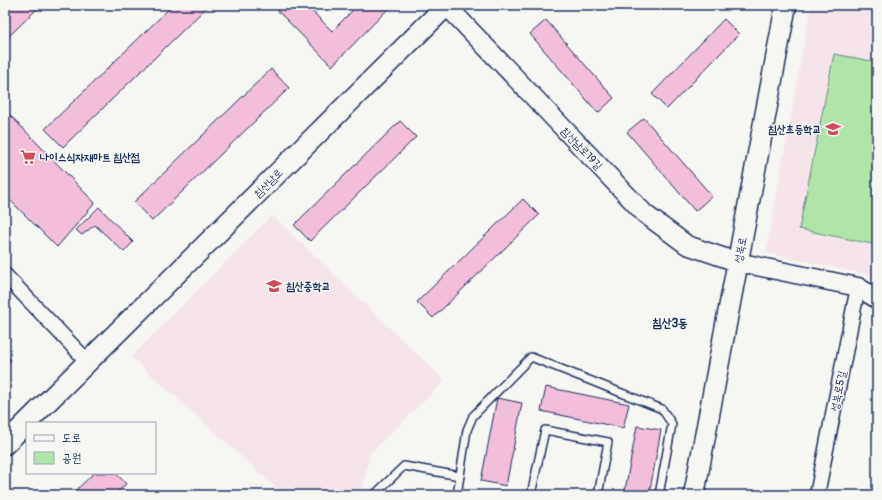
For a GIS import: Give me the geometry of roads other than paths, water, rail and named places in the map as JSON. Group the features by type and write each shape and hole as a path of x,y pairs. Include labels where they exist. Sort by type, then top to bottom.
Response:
{"main road":[{"name":"침산남로","path":"27,422 447,5"},
{"name":"성북로","path":"694,495 786,5"},
{"name":"침산남로","path":"5,444 26,423"}],"street":[{"name":"침산남로19길","path":"447,5 645,214 687,246 737,262"},
{"path":"737,262 858,287 877,300"},
{"path":"5,274 88,362"},
{"name":"성북로5길","path":"817,495 858,287"}],"lane":[{"path":"457,495 467,430 473,416 531,357 662,409 672,424 659,495"},
{"path":"531,495 545,430 608,442 598,495"},
{"path":"374,495 404,466 460,476"}],"place":[{"name":"침산초등학교","path":"833,129"},
{"name":"나이스식자재마트 침산점","path":"28,157"},
{"name":"침산중학교","path":"274,286"}],"district":[{"name":"침산3동","path":"670,323"}]}
